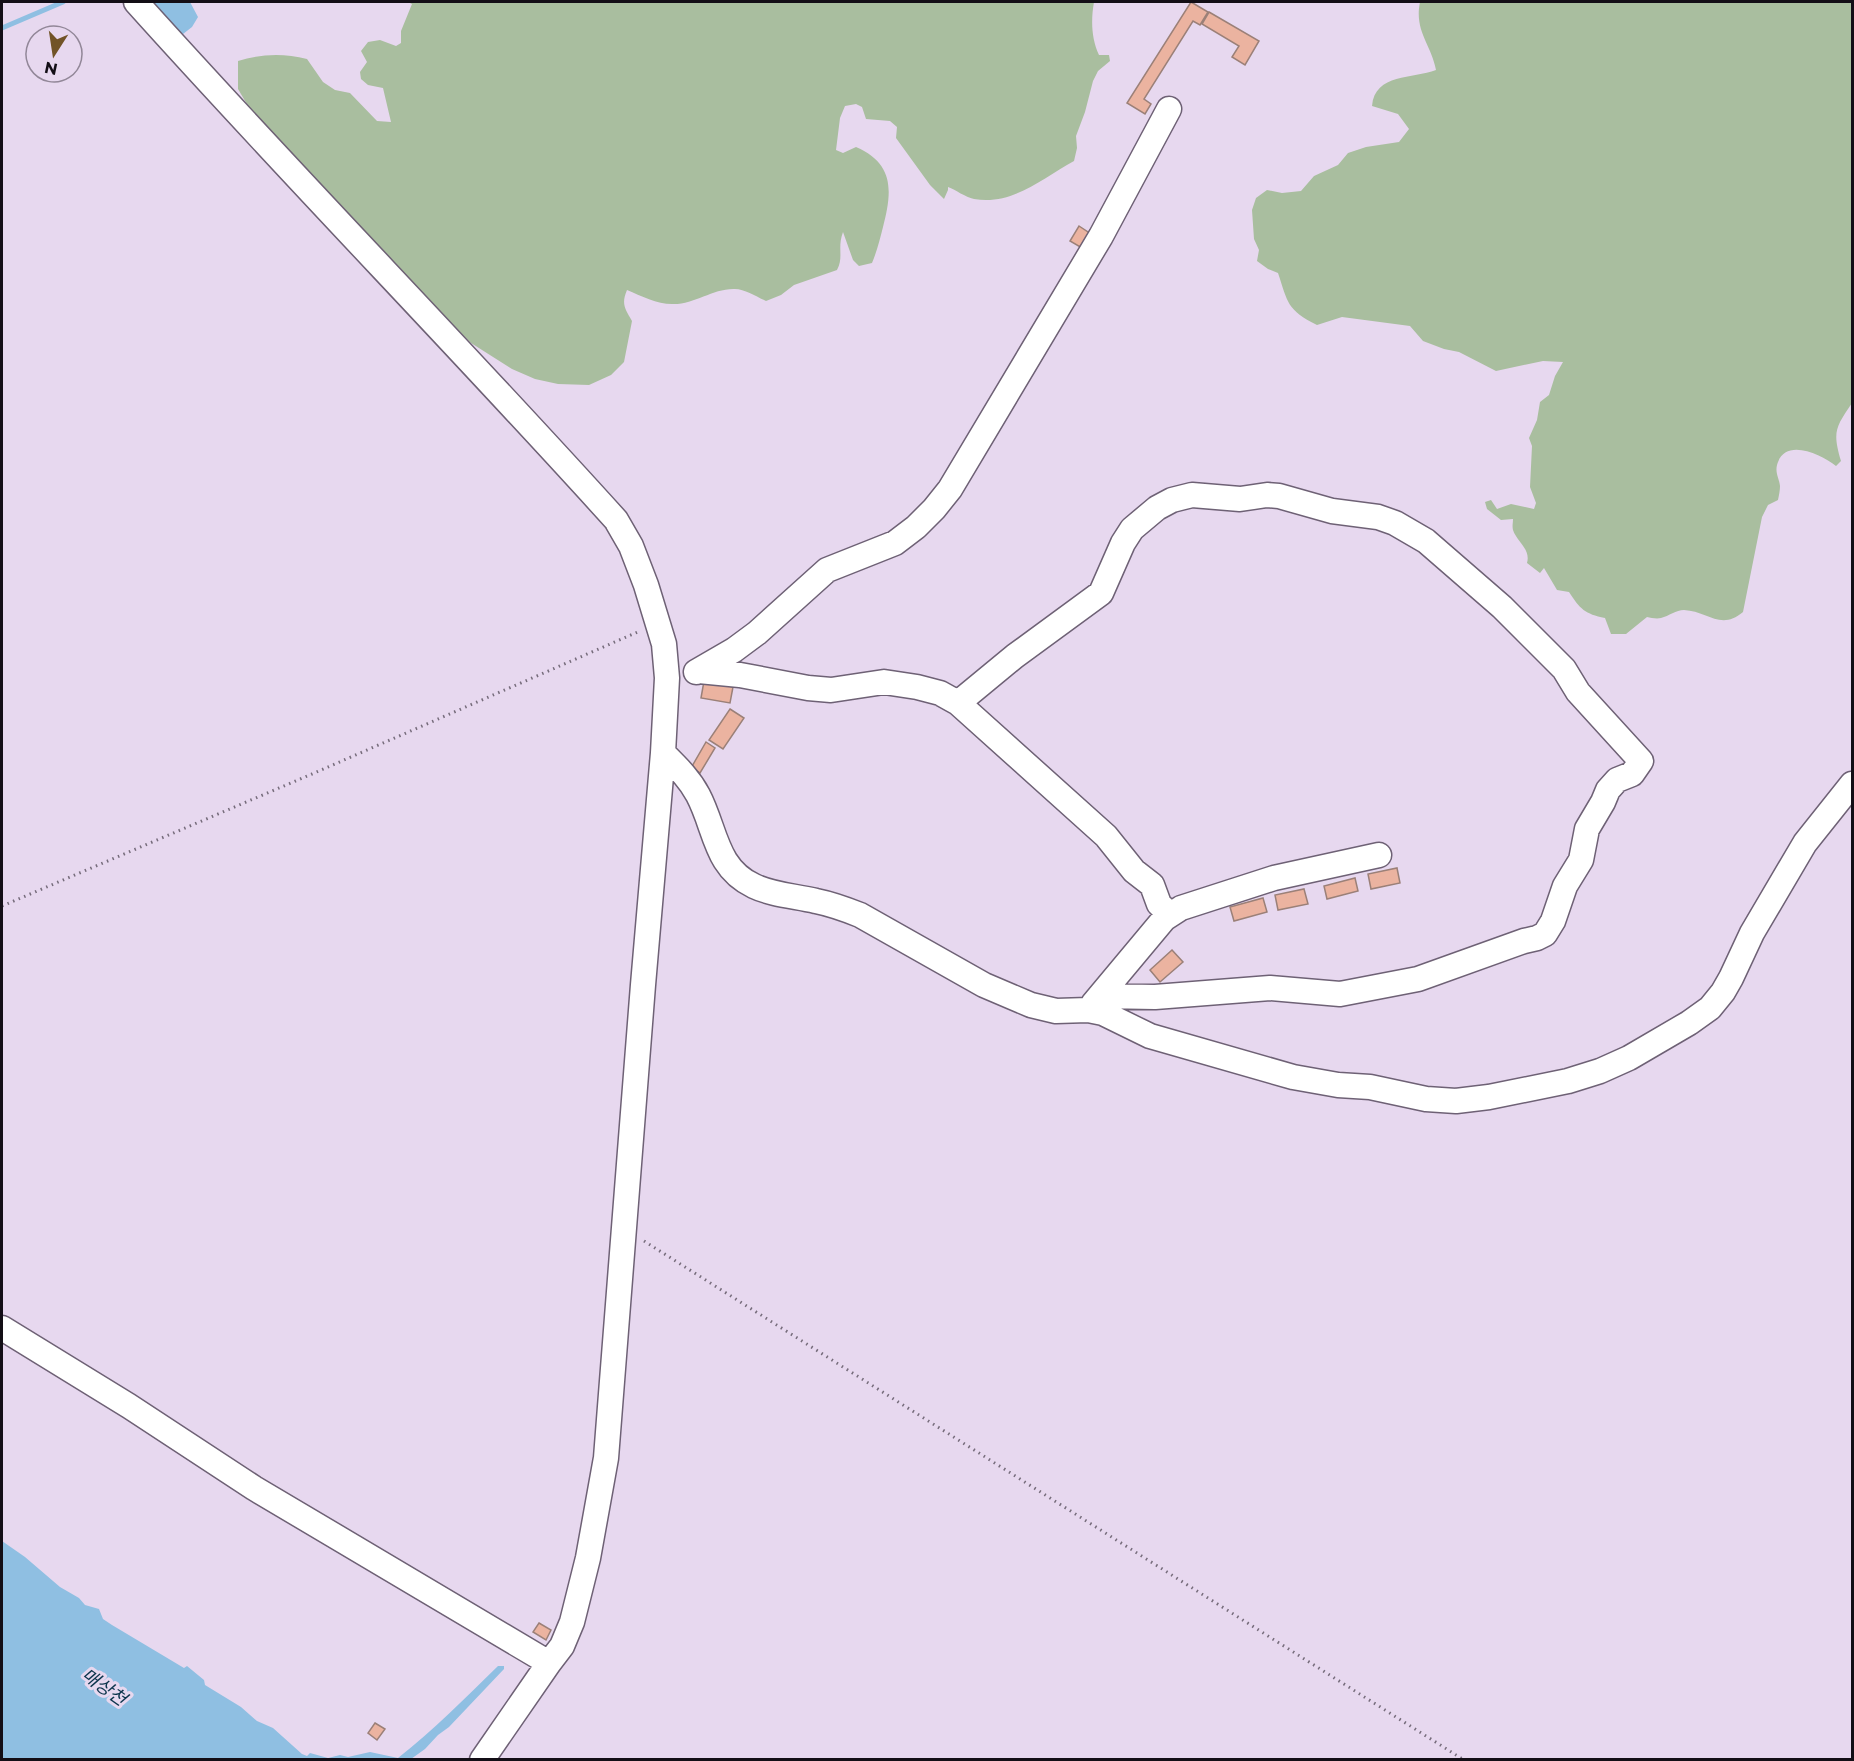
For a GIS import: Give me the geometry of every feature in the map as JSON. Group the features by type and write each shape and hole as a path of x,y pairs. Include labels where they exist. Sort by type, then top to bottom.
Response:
{"street":[{"path":"136,2 216,91 616,520 631,546 663,644 666,678 663,753 642,985 606,1458 594,1532 572,1622 562,1646 482,1760"},
{"path":"699,671 757,633 827,570 895,543 934,509 950,489 1101,236 1169,109"},
{"path":"663,753 685,774 697,794 725,863 738,876 774,893 839,906 860,915 1007,997 1056,1011 1094,1003 1270,988 1340,994 1418,979 1537,938 1545,934 1553,921 1565,886 1581,860 1587,829 1604,802 1608,790 1617,780 1632,774 1641,761 1578,692 1564,669 1502,607 1426,541 1395,523 1378,517 1332,511 1279,496 1267,495 1240,499 1192,495 1172,500 1157,508 1132,529 1123,543 1101,593 1015,656 958,703"},
{"path":"666,678 699,671 740,675 808,688 831,690 884,682 940,693 958,703 1106,836 1134,871 1152,885 1159,904 1170,915"},
{"path":"1094,1003 1103,1013 1150,1036 1293,1077 1338,1085 1370,1087 1425,1099 1456,1101 1568,1081 1600,1071 1629,1058 1710,1008 1723,992 1742,959 1752,933 1805,843 1852,784"},
{"path":"1094,1003 1142,943 1170,915 1181,908 1274,878 1379,855"},
{"path":"2,1328 129,1406 254,1488 549,1663"}],"path":[{"path":"2,906 658,624"},
{"path":"625,1229 1464,1760"}],"green space":[{"path":"408,2 1094,2 1092,22 1094,42 1099,55 1109,55 1110,61 1098,71 1093,81 1076,136 1077,148 1074,161 1027,189 1001,198 974,199 948,187 944,199 930,185 896,138 897,127 890,121 866,119 862,107 856,104 845,106 840,118 836,150 843,153 856,147 869,154 878,162 888,180 886,214 872,263 859,266 853,260 843,232 837,270 794,285 781,295 766,301 739,289 727,289 680,304 666,304 627,290 624,299 625,306 632,321 624,362 611,375 589,385 558,384 535,379 512,369 471,343 410,284 251,111 238,89 238,61 272,55 298,57 307,59 323,82 335,90 350,93 377,121 391,122 383,88 368,85 361,79 360,72 367,62 361,51 368,42 380,40 396,46 401,43 401,31 412,4"},
{"path":"1420,2 1852,2 1852,403 1837,430 1841,461 1836,466 1822,457 1797,450 1789,451 1778,462 1776,469 1780,486 1778,500 1768,505 1762,517 1743,612 1735,617 1721,620 1681,610 1661,618 1647,617 1626,634 1611,634 1605,618 1592,615 1584,610 1569,592 1557,590 1544,568 1540,573 1527,563 1527,554 1513,530 1513,519 1501,520 1487,509 1485,502 1491,500 1497,509 1511,504 1534,509 1536,503 1530,487 1532,446 1529,438 1537,420 1540,402 1549,395 1555,376 1563,362 1543,361 1496,371 1459,352 1423,341 1410,326 1342,317 1317,325 1300,315 1290,305 1278,273 1257,261 1259,250 1254,239 1252,210 1256,198 1267,190 1282,193 1301,191 1314,176 1338,165 1348,153 1366,147 1399,142 1409,129 1398,114 1372,106 1375,95 1388,82 1436,70 1419,21"}],"water":[{"path":"150,2 190,2 198,17 192,27 183,34 167,21"},
{"name":"매상천","path":"2,1541 60,1587 79,1598 85,1605 99,1609 103,1619 184,1668 187,1666 204,1680 205,1685 241,1707 257,1721 273,1728 307,1756 310,1753 328,1758 340,1755 348,1757 370,1752 398,1758 437,1725 498,1666 504,1666 504,1669 449,1727 411,1759 2,1759"}],"building":[{"path":"1191,2 1208,12 1200,25 1193,21 1144,99 1151,104 1145,114 1127,103"},
{"path":"1209,12 1259,41 1245,65 1232,57 1239,46 1202,24"},
{"path":"1079,226 1091,234 1082,248 1070,241"},
{"path":"704,681 733,687 730,703 701,698"},
{"path":"730,709 744,718 723,749 709,740"},
{"path":"706,742 715,748 700,773 691,768"},
{"path":"1397,868 1400,883 1371,889 1368,874"},
{"path":"1355,878 1358,891 1327,899 1324,886"},
{"path":"1304,889 1308,904 1278,910 1275,895"},
{"path":"1263,898 1267,912 1234,921 1230,907"},
{"path":"1172,950 1183,962 1160,982 1150,970"},
{"path":"539,1623 551,1630 546,1640 533,1632"},
{"path":"375,1723 385,1729 377,1740 368,1733"}],"waterway":[{"path":"2,28 63,2"}]}
